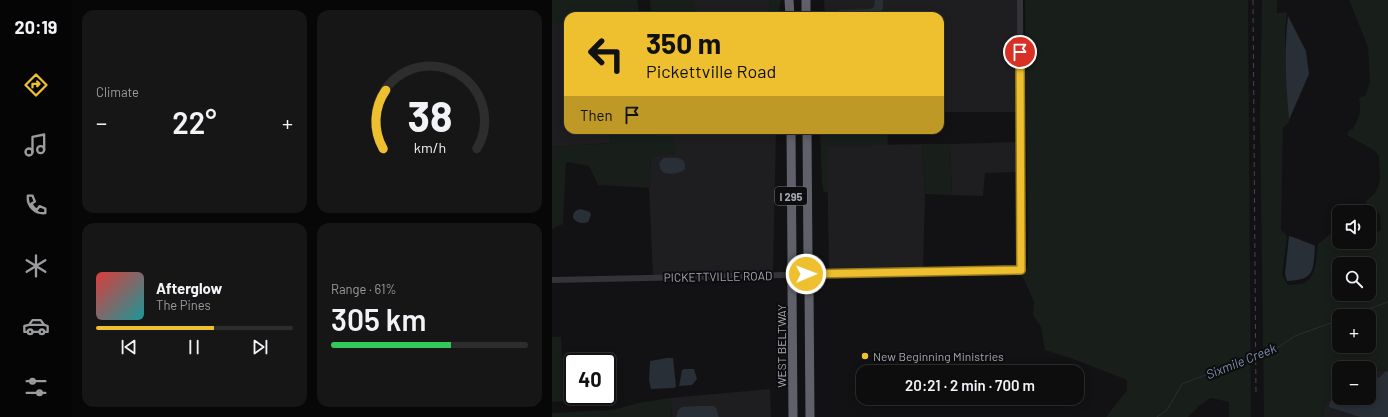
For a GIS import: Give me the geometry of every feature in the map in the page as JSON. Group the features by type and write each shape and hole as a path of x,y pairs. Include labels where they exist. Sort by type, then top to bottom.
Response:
{"highway":[{"path":"789,0 790,12"},
{"path":"806,0 806,12"},
{"name":"WEST BELTWAY","path":"791,134 793,417"},
{"name":"I 295","path":"807,134 810,417"}],"street":[{"name":"PICKETTVILLE ROAD","path":"552,280 1021,270 1020,0"}],"shaded area":[{"path":"552,0 637,0 639,12 564,12 564,24 552,24"},
{"path":"650,0 695,0 695,12 651,12"},
{"path":"695,0 769,0 770,12 695,12"},
{"path":"769,0 781,0 779,12 770,12"},
{"path":"824,0 1018,0 1018,112 944,112 944,12 825,12"},
{"path":"875,0 883,0 883,8 881,12 839,12 839,10 870,9 874,7"},
{"path":"1025,0 1248,0 1251,417 1229,417 1229,402 1211,398 1200,405 1188,417 1106,417 1127,390 1127,380 1045,350 1041,327 1033,315 1034,302 1022,275 1028,266"},
{"path":"1262,0 1277,0 1277,13 1287,12 1285,33 1289,122 1283,128 1281,230 1287,237 1282,275 1288,285 1302,284 1308,280 1314,271 1318,244 1332,233 1332,249 1376,249 1376,232 1381,230 1380,214 1376,211 1376,205 1369,205 1365,202 1376,192 1380,180 1379,156 1375,151 1347,135 1349,130 1353,129 1360,111 1359,100 1361,97 1365,96 1370,82 1368,47 1349,0 1388,0 1388,369 1376,372 1376,361 1332,361 1332,398 1325,403 1323,417 1264,417 1260,119"},
{"path":"1288,16 1306,51 1309,74 1289,120 1286,68"},
{"path":"552,24 564,24 564,134 610,134 611,143 552,147"},
{"path":"610,134 657,134 657,137 673,136 676,153 651,156 649,188 598,185 589,166 566,162 563,224 552,229 552,147 611,143"},
{"path":"657,134 776,134 773,273 653,276 649,188 651,156 676,153 657,137"},
{"path":"820,134 887,134 888,145 828,146 828,192 824,192 822,184"},
{"path":"1018,142 1018,172 985,173 983,196 952,195 950,144"},
{"path":"922,144 925,194 923,269 829,272 827,146"},
{"path":"922,144 950,144 952,195 925,194"},
{"path":"663,158 681,159 684,161 685,169 681,172 673,174 663,172 659,164"},
{"path":"581,209 590,212 591,215 588,222 580,223 573,218 573,214 577,210"},
{"path":"1289,236 1315,246 1313,268 1308,276 1303,279 1287,281 1285,274"},
{"path":"552,337 561,337 564,401 552,402"},
{"path":"673,358 676,386 674,388 651,389 649,380 650,361"},
{"path":"694,369 697,379 692,385 679,386 682,370"},
{"path":"1388,369 1388,417 1323,417 1325,403 1332,398 1332,405 1376,405 1376,372"},
{"path":"1386,371 1388,372 1388,417 1360,417 1329,407 1332,400 1332,405 1376,405 1376,378 1380,377"},
{"path":"770,389 771,417 719,417 719,415 678,410 676,417 672,417 670,398"},
{"path":"670,398 672,417 552,417 552,413 612,410 638,403"},
{"path":"713,406 716,408 719,417 676,417 678,410 682,407"}],"waterway":[{"name":"Sixmile Creek","path":"1369,309 1388,302"},
{"name":"Sixmile Creek","path":"1157,417 1167,410 1182,384 1277,348 1295,336 1332,323"}],"railway":[{"path":"1253,0 1256,396"}],"place":[{"name":"New Beginning Ministries","path":"865,356"}],"route":[{"path":"806,274 1021,270 1020,52"}]}
